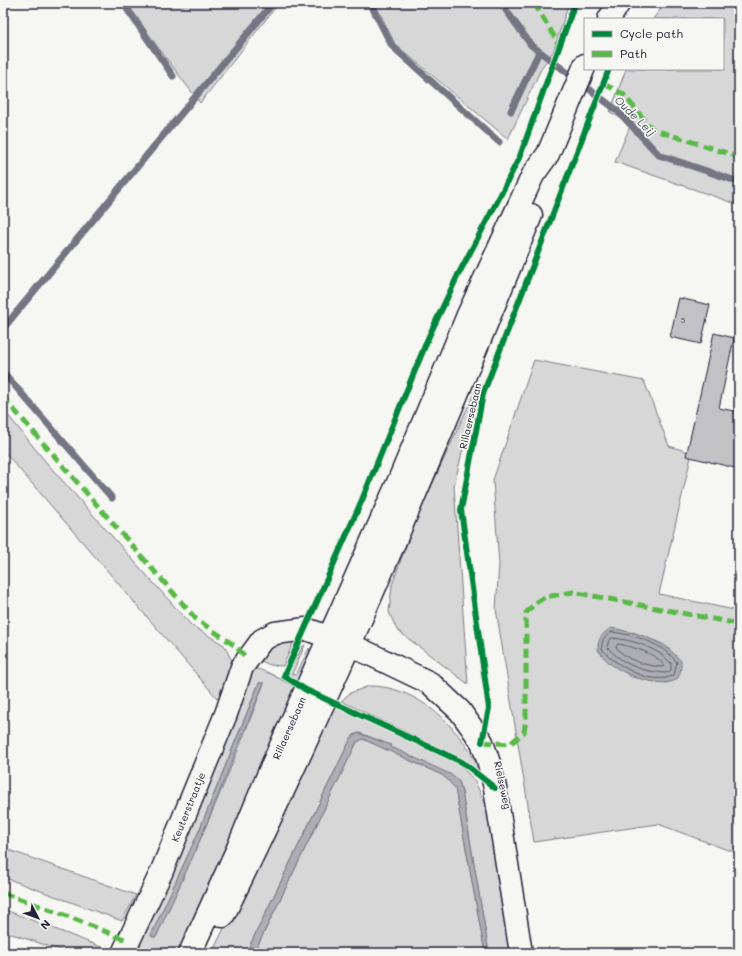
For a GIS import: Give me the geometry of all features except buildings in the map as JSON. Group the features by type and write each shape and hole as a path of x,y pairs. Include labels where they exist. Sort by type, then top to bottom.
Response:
{"street":[{"path":"595,18 599,3"},
{"path":"610,18 619,3"},
{"name":"Rillaersebaan","path":"190,953 238,848 271,768 400,478 468,315 533,175 548,154 584,68"},
{"name":"Rillaersebaan","path":"204,953 253,856 351,645 419,488 545,180 548,154"},
{"name":"Keuterstraatje","path":"123,953 161,873 226,714 242,667 247,658 262,640 275,633 306,629 329,637"},
{"name":"Rielseweg","path":"329,637 351,645 430,683 460,711 482,742 495,788 521,953"}],"shaded area":[{"path":"127,3 279,3 200,103"},
{"path":"375,3 569,3 553,52 542,67 508,139 395,44"},
{"path":"665,3 739,3 739,205 615,162 631,124 610,112 626,70 724,70 724,18 654,18"},
{"path":"534,360 644,381 669,446 692,453 659,594 739,611 739,853 658,824 534,842 496,609 499,564 493,480","holes":["633,632 665,645 681,661 667,683 631,677 598,651 598,644"]},
{"path":"478,385 454,486 468,684 397,630 389,612 392,585 413,526"},
{"path":"3,409 45,461 191,625 224,645 233,663 223,705 3,450"},
{"path":"294,641 283,666 270,665 257,659 265,651 274,646"},
{"path":"305,645 292,674 296,675 309,648 312,657 297,682 289,675 289,672 303,646"},
{"path":"252,667 269,673 299,689 184,953 130,953","holes":["259,683 264,683 213,811 185,874 156,937 151,936 199,831"]},
{"path":"369,686 403,692 419,700 434,711 459,736 470,751 478,766 474,768 463,759 341,701 350,693"},
{"path":"336,707 460,765 475,781 484,802 486,802 510,953 489,953 459,781 391,747 391,745 360,733 355,734 351,738 246,953 212,953 326,718"},
{"path":"363,739 442,775 455,788 485,953 254,953 357,742"},
{"path":"3,848 136,895 122,921 3,877"},
{"path":"3,909 109,950 110,953 69,953 3,931"}],"water":[{"path":"611,628 631,632 649,638 674,654 681,661 681,668 677,679 667,683 653,682 620,670 607,661 599,650 600,639"},
{"path":"259,683 264,683 195,852 156,937 152,937 151,935 199,831"},
{"path":"358,733 391,745 391,747 450,774 459,781 489,953 485,953 455,788 442,775 363,739 357,742 254,953 246,953 351,738"}],"waterway":[{"path":"123,3 173,76"},
{"path":"6,325 273,3"},
{"path":"370,3 392,46 499,142"},
{"name":"Oude Leij","path":"501,3 531,45 618,111 659,155 739,182"},
{"path":"511,111 539,52"},
{"path":"3,372 112,498"}],"marked path":[{"path":"534,3 557,41 558,48"},
{"path":"604,84 623,94 652,129 739,157"},
{"path":"3,397 196,619 234,645 247,658"},
{"path":"482,742 510,744 524,732 526,719 526,613 534,604 545,597 573,592 739,624"},
{"path":"3,893 57,912 129,941"}],"cycle path":[{"path":"495,788 462,762 306,690 284,676 362,500 429,336 458,275 520,156 575,3"},
{"path":"482,742 489,708 461,510 483,394 609,70"}]}
